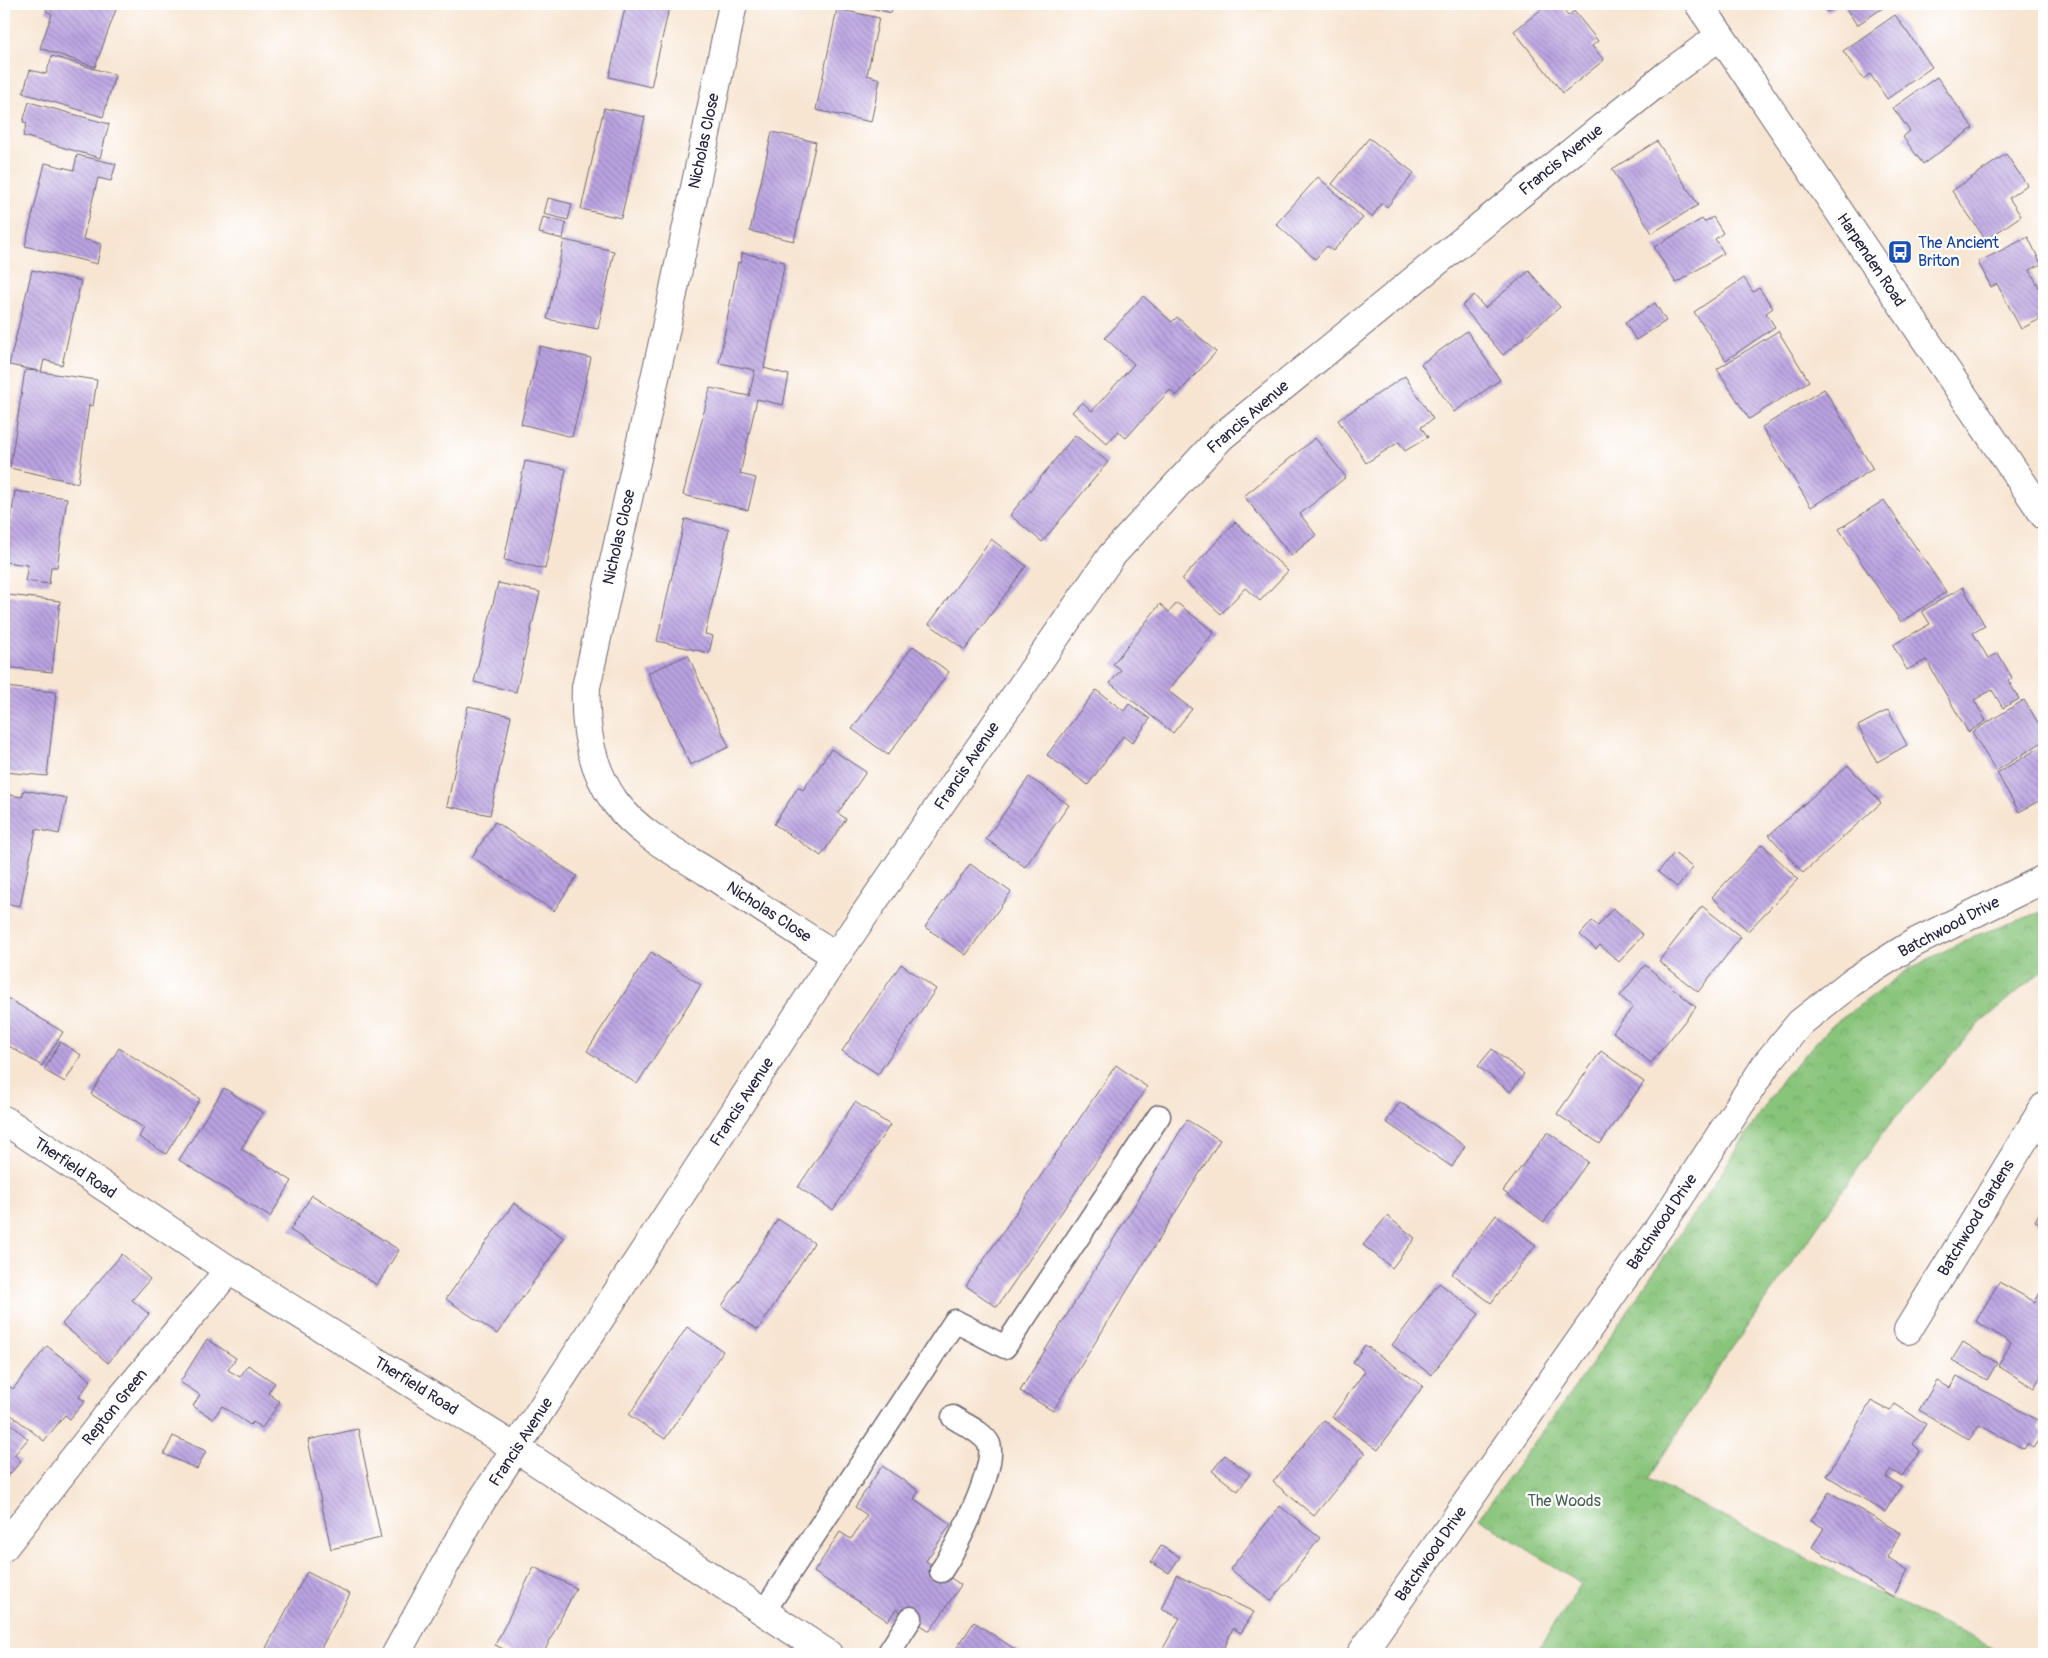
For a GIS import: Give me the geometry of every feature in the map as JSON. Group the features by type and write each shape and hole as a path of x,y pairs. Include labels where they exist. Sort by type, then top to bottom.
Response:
{"street":[{"name":"Nicholas Close","path":"733,4 663,342 586,687 585,720 591,754 602,778 616,803 634,822 667,846 836,956"},
{"name":"Harpenden Road","path":"1699,4 2041,505"},
{"name":"Francis Avenue","path":"396,1654 473,1514 836,956 1112,555 1221,437 1660,80 1720,36"},
{"name":"Batchwood Drive","path":"1361,1654 1674,1206 1768,1063 1800,1023 1852,982 1914,943 2044,879"},
{"name":"Batchwood Gardens","path":"1908,1330 2044,1107"},
{"name":"Therfield Road","path":"4,1120 229,1270 517,1448 763,1613 828,1654"},
{"name":"Repton Green","path":"4,1547 122,1397 229,1270"}],"lane":[{"path":"763,1613 955,1321 1005,1347 1159,1116"},
{"path":"941,1571 950,1557 977,1501 989,1461 990,1446 985,1438 952,1417"},
{"path":"888,1654 911,1618"}],"green space":[{"name":"The Woods","path":"2044,911 2044,969 1977,1026 1888,1126 1723,1361 1648,1479 1891,1600 2008,1654 1535,1654 1581,1584 1479,1518 1589,1368 1720,1175 1783,1078 1830,1027 1909,969 1974,936"}],"building":[{"path":"49,4 118,4 95,67 40,48 52,14 46,11"},
{"path":"626,4 670,4 651,87 609,77"},
{"path":"853,4 893,4 891,13"},
{"path":"1548,4 1558,4 1568,16 1574,11 1598,41 1592,46 1604,60 1563,93 1514,31"},
{"path":"1821,4 1840,4 1827,12"},
{"path":"1843,4 1889,4 1857,25"},
{"path":"837,9 879,18 867,75 880,79 871,122 816,110"},
{"path":"1895,15 1932,67 1887,99 1870,74 1863,79 1843,51"},
{"path":"52,56 115,75 103,117 23,93 30,70 46,74"},
{"path":"1937,77 1973,128 1923,164 1903,137 1910,131 1893,108"},
{"path":"29,102 109,124 100,158 23,136 27,123 23,122"},
{"path":"604,108 645,117 621,218 581,209"},
{"path":"772,132 816,142 794,241 750,231"},
{"path":"1369,138 1414,173 1387,207 1382,203 1372,217 1332,184"},
{"path":"1657,141 1698,205 1652,233 1612,169"},
{"path":"2006,154 2027,185 2009,198 2021,216 1986,240 1952,191"},
{"path":"77,155 116,164 111,181 98,178 83,239 101,244 97,264 25,246 45,163 74,170"},
{"path":"1318,177 1363,218 1333,251 1327,246 1315,259 1276,224"},
{"path":"548,198 572,204 568,220 544,214"},
{"path":"543,217 566,223 563,239 539,233"},
{"path":"1713,217 1723,233 1715,239 1724,253 1676,283 1654,247 1702,219 1704,222"},
{"path":"2028,237 2041,264 2030,270 2044,298 2044,317 2021,329 1997,284 1991,287 1978,262"},
{"path":"564,240 614,251 598,329 547,319"},
{"path":"742,253 785,262 764,368 789,375 783,405 757,399 740,474 756,478 748,510 683,495 710,388 749,396 755,370 719,363 738,262 741,263"},
{"path":"32,270 81,281 62,365 44,360 41,372 97,380 93,406 89,405 78,483 10,468 25,370 39,371 9,365"},
{"path":"1529,271 1560,307 1503,355 1462,306 1474,295 1485,308"},
{"path":"1744,278 1753,292 1759,288 1773,308 1766,313 1775,327 1726,360 1694,312"},
{"path":"1143,296 1172,322 1177,317 1216,352 1176,396 1170,390 1126,438 1118,431 1107,444 1072,412 1082,402 1092,411 1134,364 1105,338"},
{"path":"1655,303 1666,321 1636,340 1625,323"},
{"path":"1467,331 1500,380 1454,412 1421,364"},
{"path":"1778,331 1809,381 1749,419 1717,369"},
{"path":"540,346 591,358 572,437 521,424"},
{"path":"1405,376 1433,419 1421,427 1428,437 1405,451 1399,442 1366,463 1338,420"},
{"path":"1824,389 1873,469 1811,507 1762,427"},
{"path":"1075,435 1108,462 1042,542 1010,515"},
{"path":"1315,438 1346,477 1300,514 1316,535 1291,556 1244,496"},
{"path":"525,461 566,469 545,569 504,560"},
{"path":"15,491 67,498 57,567 51,567 49,584 25,581 28,565 5,562"},
{"path":"1884,500 1946,592 1901,622 1839,529"},
{"path":"685,519 729,529 705,634 713,636 709,653 657,641"},
{"path":"1235,522 1288,571 1260,601 1245,588 1221,614 1182,579"},
{"path":"991,539 1026,566 965,650 929,624"},
{"path":"498,583 540,592 516,692 474,682"},
{"path":"1963,587 1985,626 1973,633 1988,658 1998,653 2012,678 2008,680 2019,699 2003,708 1992,690 1974,700 1986,721 1968,732 1926,660 1907,670 1893,645 1930,624 1922,611"},
{"path":"8,595 60,601 52,672 4,667 4,629"},
{"path":"1177,603 1214,632 1168,691 1192,709 1173,733 1110,683 1121,670 1113,664 1160,604 1169,612"},
{"path":"913,646 949,672 888,755 852,729"},
{"path":"688,655 729,747 690,765 648,673"},
{"path":"4,687 56,692 47,776 4,772"},
{"path":"1096,690 1124,711 1129,704 1150,719 1132,743 1123,736 1088,785 1047,755"},
{"path":"2024,700 2044,732 2044,741 1996,771 1972,732"},
{"path":"468,706 511,716 490,815 447,806"},
{"path":"1888,710 1907,745 1877,762 1858,726"},
{"path":"2044,745 2044,798 2019,812 1997,773"},
{"path":"831,749 866,772 838,813 846,819 821,856 774,824 798,787 803,790"},
{"path":"1848,765 1881,803 1803,873 1769,835"},
{"path":"1029,777 1069,805 1025,867 986,839"},
{"path":"24,790 67,798 59,834 36,829 20,906 4,903 4,794 22,797"},
{"path":"495,822 577,876 554,911 472,857"},
{"path":"1762,844 1798,879 1748,931 1712,897"},
{"path":"1674,853 1693,868 1677,887 1658,872"},
{"path":"970,864 1011,892 966,955 925,927"},
{"path":"1702,906 1741,937 1698,992 1659,961"},
{"path":"1613,908 1643,935 1619,962 1600,945 1596,949 1580,935 1592,921 1598,926"},
{"path":"651,952 701,985 637,1084 587,1051"},
{"path":"901,964 936,989 878,1074 842,1051"},
{"path":"1645,965 1696,1007 1651,1063 1613,1032 1633,1007 1620,996"},
{"path":"4,996 63,1032 42,1066 4,1043"},
{"path":"60,1042 81,1055 65,1082 44,1070"},
{"path":"119,1048 200,1099 166,1154 139,1137 144,1128 91,1094"},
{"path":"1492,1049 1524,1074 1510,1092 1478,1066"},
{"path":"1601,1051 1644,1082 1600,1144 1557,1114"},
{"path":"1116,1065 1147,1087 997,1307 966,1286"},
{"path":"224,1088 263,1113 241,1149 292,1181 270,1217 179,1160"},
{"path":"855,1102 890,1125 833,1210 798,1187"},
{"path":"1400,1102 1465,1146 1452,1167 1386,1122"},
{"path":"1187,1120 1220,1140 1053,1411 1020,1391"},
{"path":"1548,1132 1588,1162 1544,1222 1503,1191"},
{"path":"312,1195 399,1250 377,1285 290,1230"},
{"path":"514,1203 564,1238 497,1334 446,1299"},
{"path":"2044,1204 2044,1226 2035,1221"},
{"path":"1496,1215 1536,1245 1491,1303 1452,1274"},
{"path":"1387,1216 1415,1238 1392,1268 1363,1245"},
{"path":"778,1219 814,1243 758,1330 722,1306"},
{"path":"122,1254 150,1279 132,1300 149,1314 108,1363 62,1324"},
{"path":"1999,1282 2035,1302 2044,1286 2044,1375 2042,1374 2034,1388 1998,1366 2011,1343 1976,1321"},
{"path":"1439,1283 1479,1314 1431,1375 1392,1345"},
{"path":"687,1327 723,1351 665,1439 629,1415"},
{"path":"207,1339 236,1358 228,1370 240,1377 248,1365 275,1383 268,1393 280,1402 262,1428 253,1422 250,1425 222,1406 213,1419 193,1406 200,1395 180,1382"},
{"path":"1963,1342 1997,1363 1987,1380 1952,1360"},
{"path":"1365,1345 1423,1386 1378,1450 1332,1417 1365,1371 1353,1362"},
{"path":"47,1346 91,1380 79,1397 85,1401 70,1419 65,1415 44,1441 4,1409 4,1392 9,1386 13,1389"},
{"path":"1957,1376 2041,1422 2038,1429 2044,1433 2034,1448 2027,1444 2024,1449 1979,1425 1969,1440 1919,1410 1937,1381 1950,1388"},
{"path":"1871,1401 1890,1411 1895,1404 1926,1424 1913,1444 1920,1451 1902,1476 1891,1470 1886,1477 1901,1486 1885,1512 1827,1476"},
{"path":"4,1418 28,1439 14,1455 21,1461 4,1481"},
{"path":"1324,1420 1365,1453 1314,1516 1273,1482"},
{"path":"358,1429 381,1538 331,1549 308,1440"},
{"path":"173,1436 206,1451 197,1469 164,1454"},
{"path":"1225,1455 1250,1474 1238,1491 1212,1471"},
{"path":"882,1466 919,1491 914,1499 951,1524 926,1561 961,1585 930,1631 896,1609 888,1621 814,1572 840,1532 851,1539 867,1515 855,1507"},
{"path":"1829,1492 1901,1533 1887,1557 1908,1570 1893,1597 1812,1547 1824,1528 1811,1521"},
{"path":"1280,1506 1320,1538 1271,1601 1230,1569"},
{"path":"1161,1546 1180,1557 1169,1573 1151,1562"},
{"path":"534,1567 576,1588 543,1654 514,1654 495,1645"},
{"path":"307,1572 350,1594 318,1654 278,1654 266,1648"},
{"path":"1176,1575 1254,1612 1241,1633 1233,1628 1222,1654 1160,1654 1180,1618 1161,1609"},
{"path":"974,1622 1022,1654 953,1654"}],"place":[{"name":"The Ancient Briton","path":"1900,252"}]}
